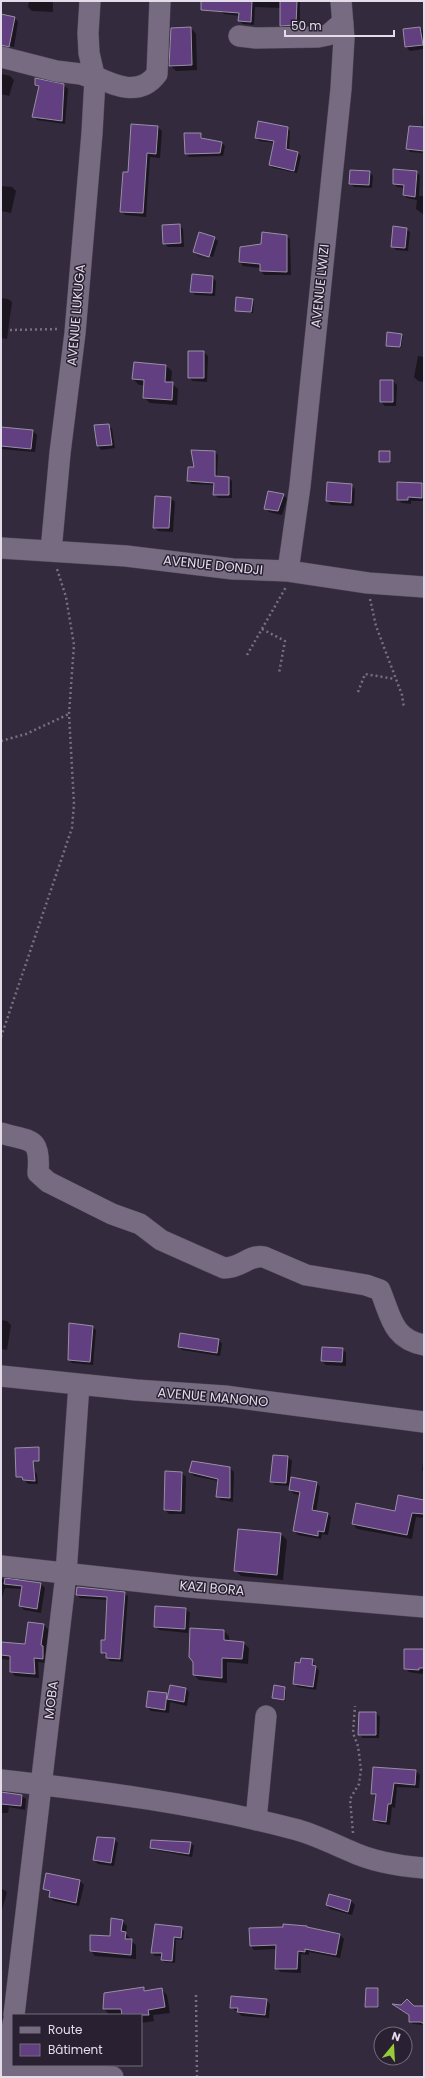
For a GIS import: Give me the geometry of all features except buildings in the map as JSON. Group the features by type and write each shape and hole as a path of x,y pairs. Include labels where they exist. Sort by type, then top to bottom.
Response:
{"street":[{"name":"AVENUE LUKUGA","path":"51,551 60,453 75,333 95,77 89,53 88,33 90,1"},
{"path":"1,57 56,71 95,77 114,85 129,88 143,86 152,82 157,74 160,1"},
{"name":"AVENUE LWIZI","path":"288,571 300,486 337,134 344,56 341,1"},
{"path":"239,36 256,38 318,37 328,35 343,22"},
{"name":"AVENUE DONDJI","path":"1,548 126,556 233,568 288,571 368,583 424,587"},
{"path":"1,1133 29,1140 37,1147 39,1159 38,1173 48,1182 112,1214 140,1224 161,1240 224,1268 235,1268 256,1256 264,1257 306,1275 366,1285 380,1290 392,1322 404,1338 424,1345"},
{"name":"AVENUE MANONO","path":"1,1376 136,1390 225,1396 424,1422"},
{"name":"MOBA","path":"11,2001 41,1785 66,1574 79,1384"},
{"name":"KAZI BORA","path":"1,1566 66,1574 424,1608"},
{"path":"256,1820 266,1716"},
{"path":"1,1780 168,1803 256,1820 323,1838 351,1852 378,1861 424,1868"},
{"path":"12,2030 6,2074 113,2077"}],"path":[{"path":"10,330 61,329 75,333"},
{"path":"1,1037 72,828 74,804 69,714 74,646 66,597 51,551"},
{"path":"247,655 287,585 288,571"},
{"path":"368,583 376,626 402,695 404,708"},
{"path":"262,629 285,641 278,673"},
{"path":"358,692 365,674 395,679"},
{"path":"1,742 26,734 69,714"},
{"path":"351,1852 354,1830 350,1799 359,1784 361,1769 358,1746 353,1733 355,1706"},
{"path":"196,1995 197,2077"}]}
